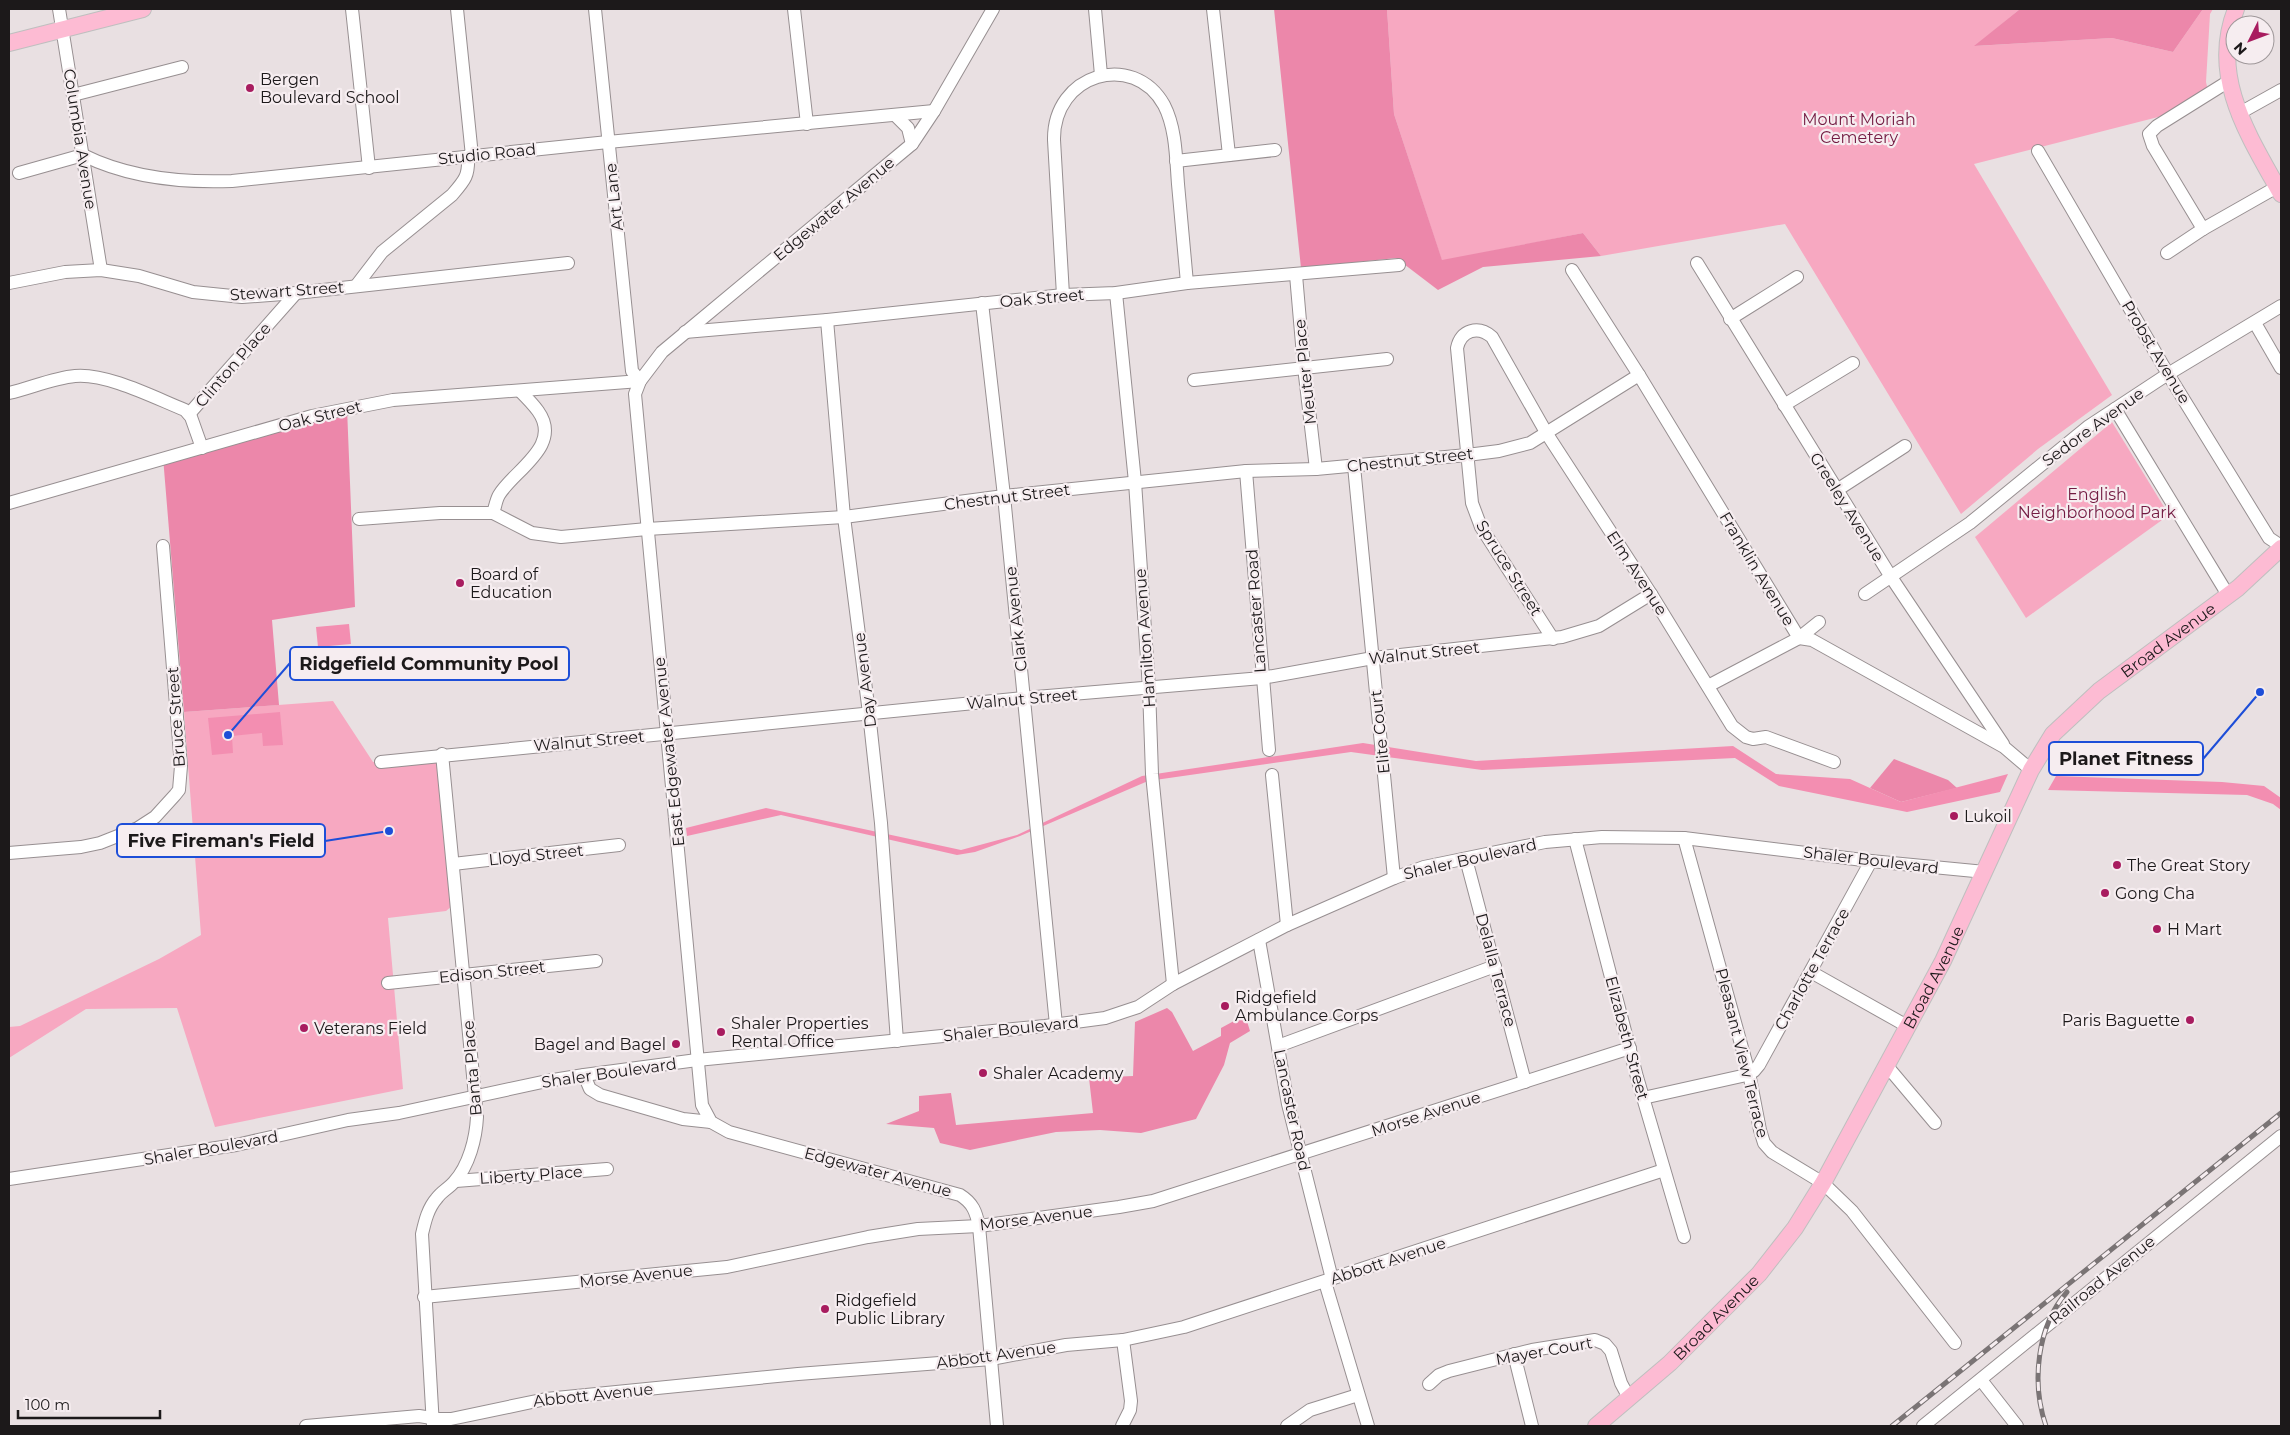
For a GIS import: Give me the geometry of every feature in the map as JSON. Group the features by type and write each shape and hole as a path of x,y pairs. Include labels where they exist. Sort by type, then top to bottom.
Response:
{"main road":[{"path":"9,43 143,9"},
{"path":"2236,9 2227,44 2231,94 2238,114 2279,190"},
{"name":"Broad Avenue","path":"1596,1426 1670,1362 1759,1274 1795,1228 1823,1183 1943,961 2031,770 2053,734 2099,691 2228,595 2281,547"}],"street":[{"name":"Columbia Avenue","path":"59,9 101,270"},
{"path":"352,9 369,168"},
{"path":"356,286 382,252 452,195 462,184 468,173 470,156 457,9"},
{"name":"Art Lane","path":"594,9 632,371 640,381"},
{"path":"794,9 808,124"},
{"name":"Edgewater Avenue","path":"640,381 662,352 684,332 912,144 934,111 993,9"},
{"path":"1095,9 1101,75"},
{"path":"1213,9 1228,155"},
{"path":"72,95 182,67"},
{"path":"1062,296 1054,140 1056,120 1066,99 1074,89 1101,75 1121,76 1140,82 1158,97 1172,126 1188,283"},
{"path":"2203,229 2153,146 2150,134 2157,126 2230,81"},
{"path":"2238,114 2281,90"},
{"name":"Studio Road","path":"83,156 105,166 129,173 177,180 208,182 369,168 608,142 934,111"},
{"path":"896,116 908,128 912,144"},
{"path":"1176,161 1276,150"},
{"name":"Probst Avenue","path":"2038,151 2168,374 2269,538 2281,547"},
{"path":"19,173 83,156"},
{"path":"2167,253 2203,229 2279,190"},
{"name":"Stewart Street","path":"9,283 65,272 101,270 122,272 169,286 218,295 242,297 296,293 568,263"},
{"name":"Greeley Avenue","path":"1697,263 1891,577 2004,746"},
{"name":"Oak Street","path":"684,332 826,320 982,303 1116,293 1188,283 1399,265"},
{"name":"Franklin Avenue","path":"1572,270 1799,638 1812,640 2004,746 2031,770"},
{"name":"Meuter Place","path":"1296,275 1316,469"},
{"path":"1730,319 1797,277"},
{"name":"Clinton Place","path":"189,414 296,293"},
{"name":"Hamilton Avenue","path":"1116,293 1135,482 1149,688 1152,777 1173,984"},
{"name":"Clark Avenue","path":"982,303 1004,496 1056,1024"},
{"name":"Sedore Avenue","path":"1864,594 1970,523 2089,426 2168,374 2281,306"},
{"name":"Day Avenue","path":"826,320 844,517 881,823 897,1041"},
{"path":"2255,323 2281,368"},
{"name":"Elm Avenue","path":"1480,330 1492,337 1547,434 1651,594 1738,733 1753,739 1766,737 1834,762"},
{"name":"Spruce Street","path":"1480,330 1467,332 1462,336 1457,348 1472,503 1481,526 1553,639"},
{"path":"1194,380 1387,359"},
{"path":"1784,405 1853,363"},
{"path":"9,393 62,378 92,376 185,410 189,414 202,448"},
{"name":"Chestnut Street","path":"359,519 440,514 493,514 520,528 546,536 564,537 647,529 844,517 1004,496 1135,482 1246,471 1316,469 1467,455 1499,451 1530,443 1639,376"},
{"name":"Oak Street","path":"9,503 312,416 350,407 393,400 640,381"},
{"name":"East Edgewater Avenue","path":"640,381 635,394 666,734 683,884 697,1060 702,1105 711,1122"},
{"path":"493,514 499,495 537,454 544,438 545,428 539,411 520,391"},
{"path":"2115,409 2228,595"},
{"path":"1837,490 1905,446"},
{"name":"Elite Court","path":"1354,466 1394,878"},
{"name":"Lancaster Road","path":"1246,471 1269,750"},
{"name":"Bruce Street","path":"9,853 81,847 120,837 155,817 179,790 181,766 164,546"},
{"name":"Walnut Street","path":"381,762 442,754 666,734 1024,698 1262,678 1373,658 1553,639 1581,633 1599,626 1651,594"},
{"path":"1708,686 1799,638 1819,622"},
{"name":"Banta Place","path":"432,1422 421,1249 425,1222 437,1197 456,1181 467,1160 474,1139 477,1116 442,754"},
{"path":"1272,775 1287,925"},
{"name":"Shaler Boulevard","path":"9,1179 236,1145 348,1120 399,1113 476,1097 547,1080 697,1060 897,1041 1104,1018 1138,1007 1173,984 1287,925 1394,878 1424,867 1544,842 1638,836 1684,838 1871,861 1985,872"},
{"name":"Pleasant View Terrace","path":"1684,838 1749,1073 1764,1143 1772,1152 1823,1183 1861,1222 1955,1343"},
{"name":"Elizabeth Street","path":"1575,839 1643,1098 1684,1236"},
{"name":"Lloyd Street","path":"453,864 619,845"},
{"name":"Delalla Terrace","path":"1466,859 1496,966 1524,1082"},
{"name":"Charlotte Terrace","path":"1749,1073 1760,1065 1871,861"},
{"name":"Lancaster Road","path":"1259,940 1288,1104 1328,1280 1368,1426"},
{"name":"Edison Street","path":"388,983 596,961"},
{"path":"1278,1046 1496,966"},
{"path":"1811,972 1907,1026"},
{"name":"Morse Avenue","path":"424,1297 727,1267 868,1237 918,1229 979,1226 1152,1201 1630,1048"},
{"path":"1887,1066 1935,1123"},
{"path":"1643,1098 1749,1073"},
{"path":"584,1075 590,1089 600,1095 683,1119 711,1122"},
{"name":"Edgewater Avenue","path":"711,1122 729,1132 960,1195 967,1199 976,1210 979,1226 997,1426"},
{"name":"Railroad Avenue","path":"1923,1426 2281,1136"},
{"name":"Liberty Place","path":"456,1181 606,1169"},
{"name":"Abbott Avenue","path":"306,1426 337,1425 419,1416 432,1422 530,1401 798,1374 991,1359 1066,1345 1123,1340 1184,1327 1664,1170"},
{"path":"1122,1426 1130,1410 1131,1401 1123,1340"},
{"name":"Mayer Court","path":"1429,1384 1439,1375 1449,1371 1514,1354 1598,1340 1611,1351 1621,1383 1629,1398"},
{"path":"1514,1354 1532,1426"},
{"path":"1981,1380 2016,1426"},
{"path":"1287,1426 1310,1410 1358,1395"}],"green space":[{"name":"Mount Moriah Cemetery","path":"1387,9 2020,9 1975,46 2112,38 2173,52 2203,9 2213,9 2210,14 2206,82 2208,91 2166,115 1974,164 2112,395 2038,449 1961,514 1785,224 1601,256 1583,233 1442,261 1394,114"},
{"name":"English Neighborhood Park","path":"2112,422 2169,515 2026,618 1975,537"},
{"path":"333,701 373,762 442,754 458,901 446,911 388,918 403,1089 215,1127 177,1008 86,1009 9,1058 9,1027 20,1026 159,959 201,935 184,712"}],"shaded area":[{"path":"1274,9 1387,9 1394,114 1442,260 1583,233 1601,256 1483,267 1438,290 1396,258 1301,268"},
{"path":"2020,9 2203,9 2173,52 2112,38 1974,46"},
{"path":"347,408 355,607 272,620 279,705 184,712 163,457"},
{"path":"349,624 351,644 318,647 316,627"},
{"path":"280,712 283,745 263,746 262,733 232,736 233,753 212,755 208,718"},
{"path":"1363,743 1476,761 1733,746 1776,774 1850,779 1901,802 2008,774 2000,792 1907,812 1779,786 1735,758 1482,770 1351,752 1148,781 1020,836 975,852 957,855 781,815 687,836 686,828 766,808 961,850 1017,835 1142,776"},
{"path":"1894,759 1948,780 1957,788 1901,802 1870,788"},
{"path":"2056,776 2222,782 2264,786 2281,798 2281,810 2273,804 2247,795 2048,790"},
{"path":"1167,1008 1172,1012 1193,1051 1221,1036 1221,1028 1245,1015 1250,1031 1230,1043 1224,1065 1196,1119 1141,1133 1100,1130 1056,1132 970,1150 940,1143 934,1128 886,1124 919,1111 919,1096 951,1093 956,1125 1093,1113 1089,1078 1133,1076 1135,1022"}],"railway":[{"path":"1892,1426 2281,1113"},
{"path":"2046,1426 2039,1392 2040,1356 2043,1338 2049,1321 2067,1292"}],"place":[{"name":"Bergen Boulevard School","path":"250,88"},
{"name":"Board of Education","path":"460,583"},
{"name":"Planet Fitness","path":"2260,692"},
{"name":"Ridgefield Community Pool","path":"228,735"},
{"name":"Lukoil","path":"1954,816"},
{"name":"Five Fireman's Field","path":"389,831"},
{"name":"The Great Story","path":"2117,865"},
{"name":"Gong Cha","path":"2105,893"},
{"name":"H Mart","path":"2157,929"},
{"name":"Ridgefield Ambulance Corps","path":"1225,1006"},
{"name":"Paris Baguette","path":"2190,1020"},
{"name":"Veterans Field","path":"304,1028"},
{"name":"Shaler Properties Rental Office","path":"721,1032"},
{"name":"Bagel and Bagel","path":"676,1044"},
{"name":"Shaler Academy","path":"983,1073"},
{"name":"Ridgefield Public Library","path":"825,1309"}]}
